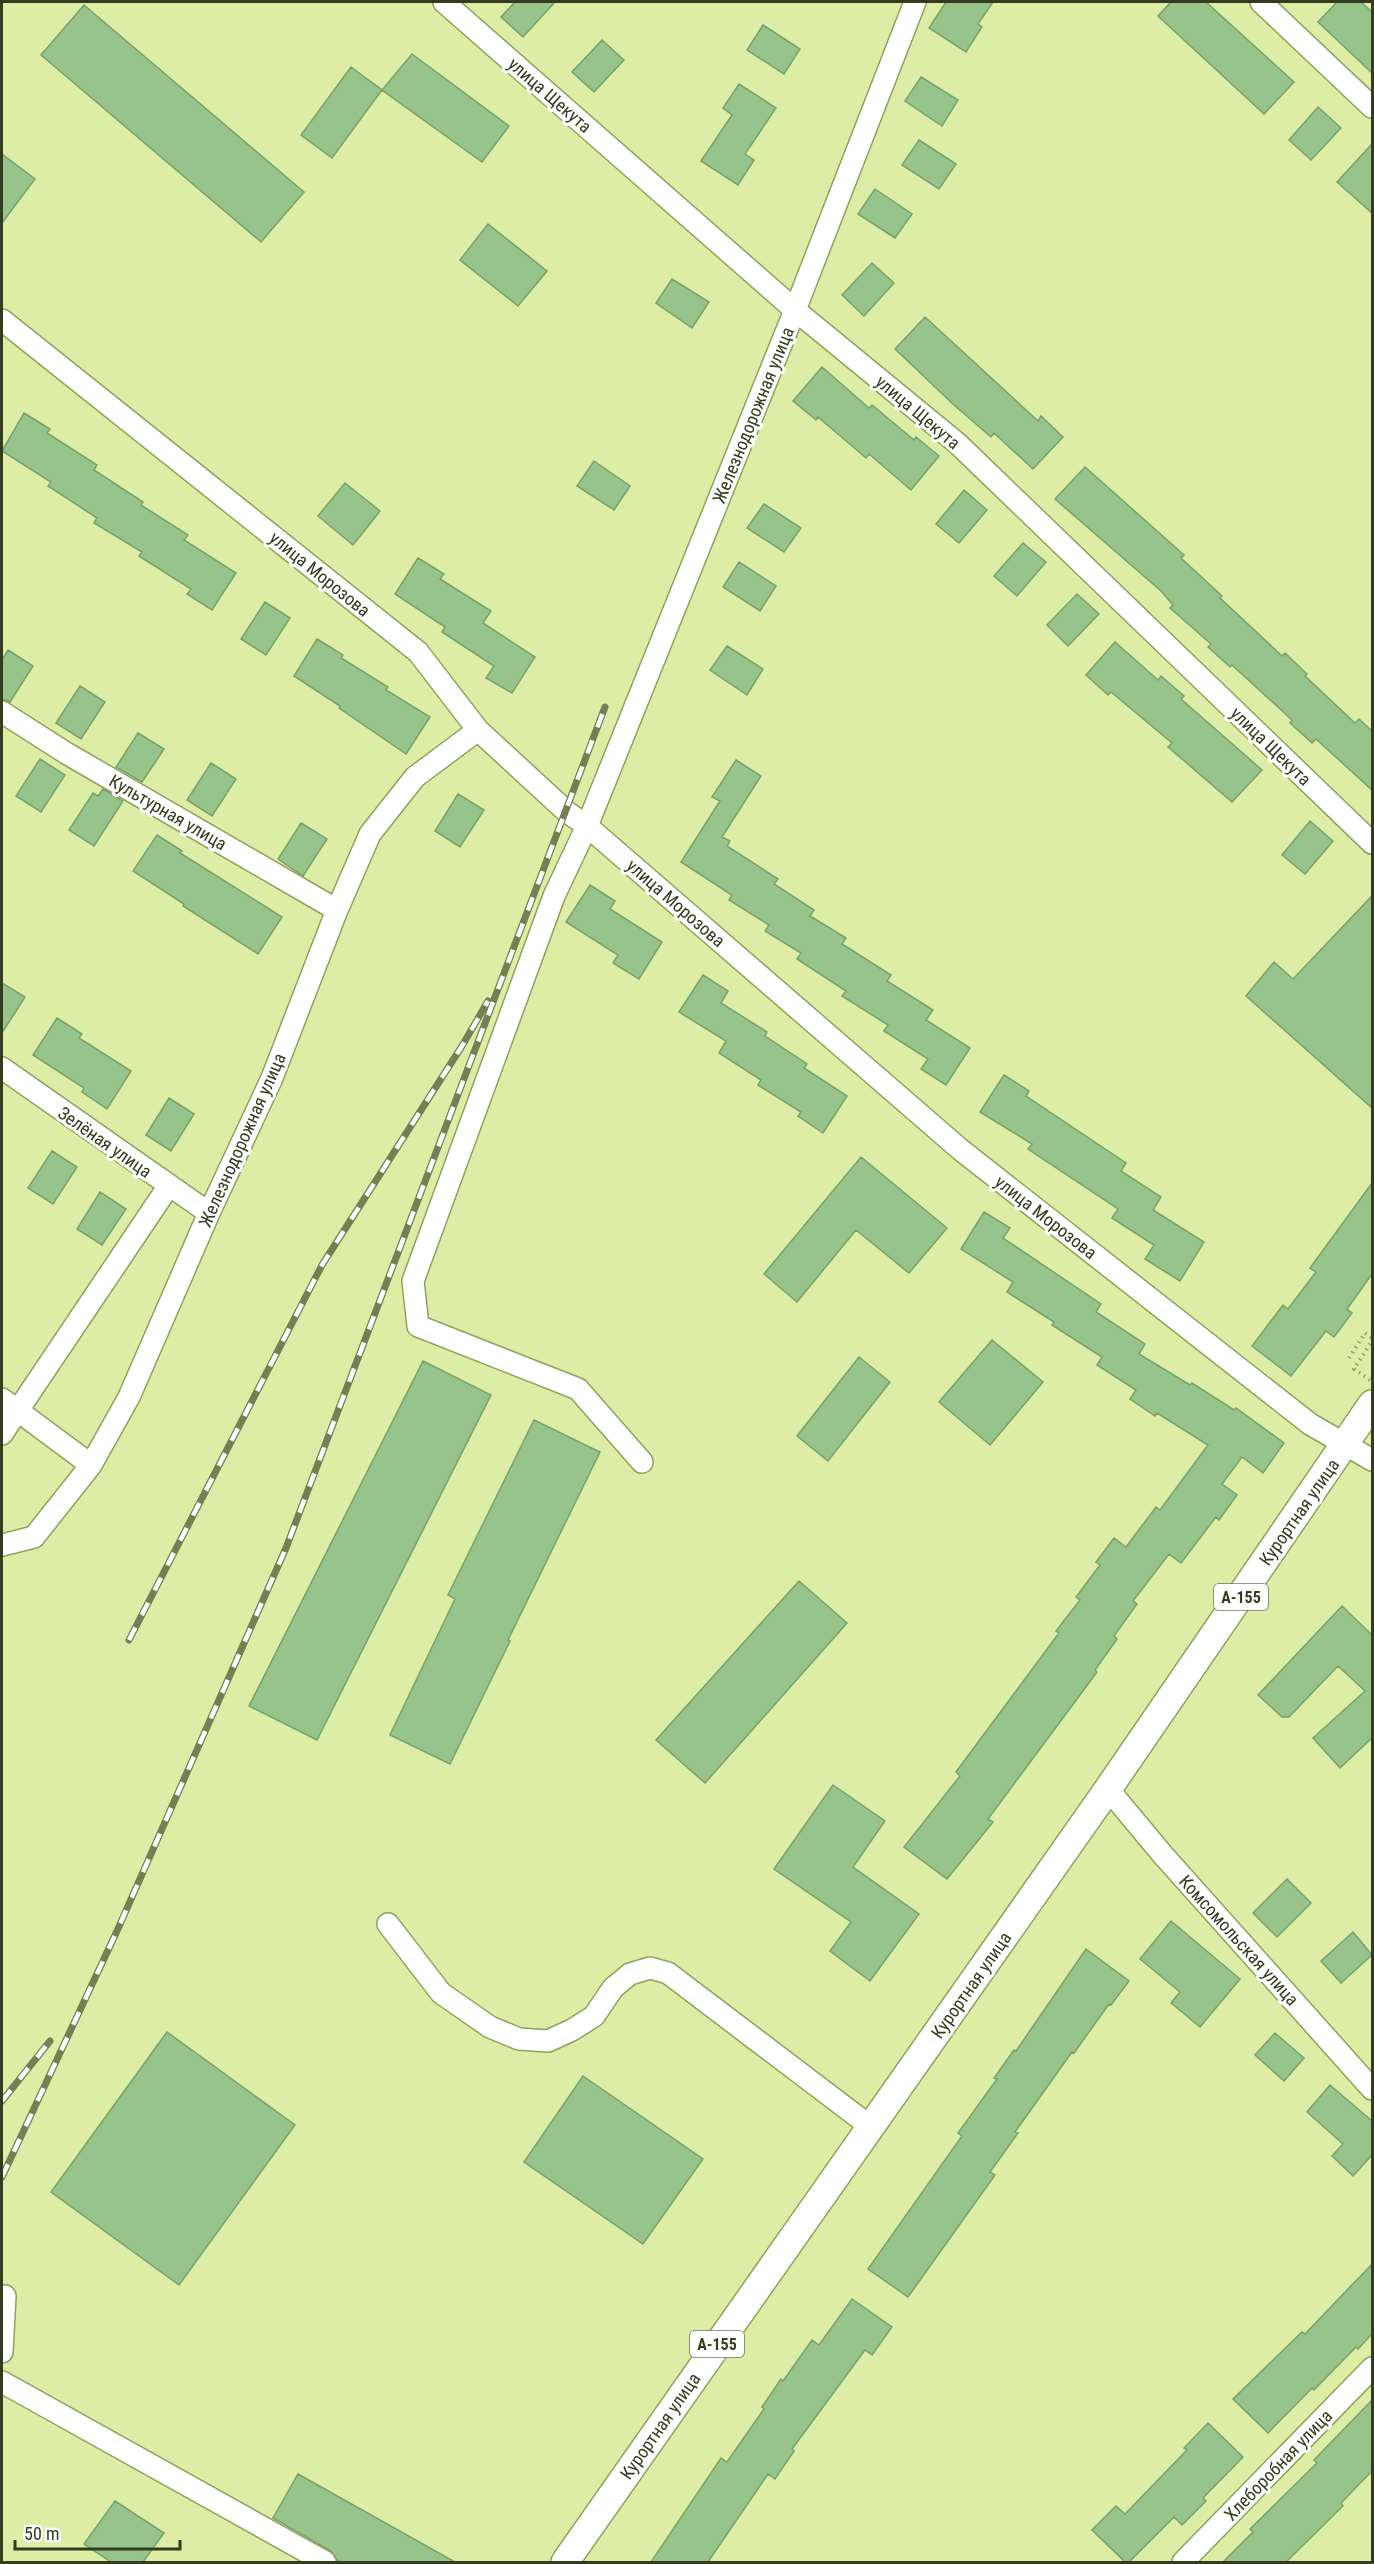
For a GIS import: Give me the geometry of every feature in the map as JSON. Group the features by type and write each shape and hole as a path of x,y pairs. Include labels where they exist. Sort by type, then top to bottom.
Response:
{"main road":[{"name":"Курортная улица","path":"565,2562 1108,1788 1372,1404"}],"street":[{"name":"улица Щекута","path":"444,2 795,310 957,443 1372,843"},
{"name":"Железнодорожная улица","path":"642,1462 578,1389 418,1326 413,1281 554,896 587,826 795,310 915,2"},
{"path":"1261,2 1372,107"},
{"name":"улица Морозова","path":"2,320 418,652 478,730 567,812 587,826 961,1150 1310,1424 1372,1460"},
{"name":"Культурная улица","path":"2,712 66,753 337,910"},
{"name":"Железнодорожная улица","path":"2,1545 34,1537 91,1465 129,1397 209,1214 272,1078 337,910 370,834 415,777 478,730"},
{"name":"Зелёная улица","path":"2,1068 209,1214"},
{"path":"2,1434 9,1405 168,1187"},
{"path":"9,1405 91,1465"},
{"name":"Комсомольская улица","path":"1108,1788 1171,1864 1372,2089"},
{"path":"388,1924 441,1993 490,2027 519,2039 548,2042 594,2016 614,1988 630,1974 650,1968 668,1973 871,2127"},
{"path":"2,2352 5,2296"},
{"name":"Хлеборобная улица","path":"1183,2562 1372,2368"},
{"path":"2,2382 326,2562"}],"path":[{"path":"1349,1358 1365,1333 1372,1340 1354,1369 1372,1381"}],"building":[{"path":"515,2 555,2 523,37 501,17"},
{"path":"946,2 993,2 978,24 982,27 966,52 929,28"},
{"path":"1171,2 1206,2 1294,82 1264,114 1158,16"},
{"path":"1337,2 1361,2 1372,12 1372,73 1318,22"},
{"path":"84,5 304,192 261,242 41,55"},
{"path":"763,25 800,49 784,74 747,50"},
{"path":"602,40 624,60 594,92 572,72"},
{"path":"412,54 509,126 482,162 382,90"},
{"path":"351,67 382,90 332,158 301,135"},
{"path":"921,77 958,100 942,126 905,101"},
{"path":"739,84 776,108 745,154 754,160 738,185 701,161 732,115 723,108"},
{"path":"1318,107 1341,128 1311,160 1289,140"},
{"path":"919,140 956,164 939,189 902,165"},
{"path":"1372,144 1372,213 1337,182"},
{"path":"2,154 35,179 2,223"},
{"path":"875,189 912,214 895,238 858,214"},
{"path":"488,224 547,271 518,306 460,260"},
{"path":"872,263 894,283 864,316 842,295"},
{"path":"672,279 709,302 692,328 656,303"},
{"path":"925,317 1038,421 1041,416 1063,437 1033,469 994,433 991,437 954,405 895,349"},
{"path":"822,367 869,408 872,405 914,440 916,437 939,456 911,490 869,454 866,458 818,417 816,420 793,401"},
{"path":"24,413 50,429 47,433 97,465 94,470 143,502 141,505 188,535 184,540 236,573 212,610 187,594 191,589 139,556 142,552 94,523 97,518 48,486 51,482 2,451"},
{"path":"594,461 630,486 614,510 577,486"},
{"path":"1085,467 1184,555 1181,558 1282,656 1285,653 1307,674 1305,676 1355,723 1359,719 1372,731 1372,790 1316,739 1312,743 1290,723 1292,720 1232,665 1230,667 1208,647 1211,644 1170,608 1173,605 1161,591 1055,499"},
{"path":"345,483 380,511 353,545 318,516"},
{"path":"964,490 987,510 959,543 936,524"},
{"path":"764,504 801,528 784,552 747,528"},
{"path":"1023,543 1046,562 1017,596 994,576"},
{"path":"418,558 444,574 440,579 491,611 483,623 535,657 512,693 486,678 494,666 442,632 445,627 395,594"},
{"path":"739,562 776,586 760,611 723,587"},
{"path":"1077,594 1099,614 1068,646 1047,625"},
{"path":"265,602 290,618 266,655 241,639"},
{"path":"317,639 343,655 341,658 388,687 386,690 430,717 406,754 294,676"},
{"path":"1115,642 1158,680 1161,676 1184,696 1181,699 1262,770 1232,802 1168,747 1172,743 1111,692 1108,695 1086,675"},
{"path":"727,646 763,669 747,695 710,670"},
{"path":"8,650 33,666 10,702 2,699 2,660"},
{"path":"80,686 105,702 81,739 56,723"},
{"path":"138,733 164,749 142,782 116,767"},
{"path":"40,759 65,775 41,812 16,796"},
{"path":"736,760 761,776 722,837 730,841 727,846 778,879 774,884 814,910 810,916 846,938 842,944 891,975 887,981 933,1010 926,1020 970,1048 946,1085 921,1069 928,1059 884,1031 888,1025 842,996 846,991 797,959 801,953 765,931 769,925 729,900 732,895 681,862 720,801 712,797"},
{"path":"211,763 236,779 212,816 187,800"},
{"path":"103,789 123,801 94,846 69,830 93,793 98,796"},
{"path":"458,794 484,810 460,847 435,831"},
{"path":"1310,821 1333,841 1305,874 1282,855"},
{"path":"301,823 327,839 303,876 278,859"},
{"path":"157,835 182,851 180,853 282,917 258,954 133,871"},
{"path":"590,885 615,901 610,909 662,942 639,979 613,963 618,955 566,922"},
{"path":"1372,896 1372,1108 1246,996 1274,962 1293,979"},
{"path":"703,975 728,991 721,1003 767,1032 765,1036 807,1064 804,1068 847,1096 823,1133 798,1116 801,1112 758,1085 761,1080 719,1053 726,1041 679,1012"},
{"path":"2,983 25,997 2,1033"},
{"path":"57,1018 82,1034 79,1038 131,1071 107,1109 82,1092 84,1088 33,1055"},
{"path":"1004,1075 1029,1091 1026,1096 1126,1163 1121,1171 1161,1197 1153,1210 1204,1242 1180,1281 1145,1259 1154,1245 1112,1218 1118,1209 1028,1149 1032,1144 980,1112"},
{"path":"169,1098 194,1114 171,1151 146,1135"},
{"path":"52,1151 77,1167 53,1204 28,1188"},
{"path":"861,1157 947,1228 909,1273 856,1230 797,1302 764,1274"},
{"path":"1372,1183 1372,1274 1347,1309 1352,1313 1334,1337 1326,1331 1291,1376 1252,1346 1283,1305 1288,1309 1316,1272 1310,1268"},
{"path":"100,1192 126,1209 102,1245 77,1229"},
{"path":"984,1212 1010,1228 1003,1238 1101,1304 1096,1312 1145,1344 1139,1354 1190,1385 1192,1383 1234,1410 1236,1408 1284,1443 1263,1473 1242,1457 1222,1484 1237,1495 1219,1520 1216,1517 1181,1563 1169,1554 1133,1601 1137,1604 1114,1636 1117,1639 1095,1670 1097,1672 988,1819 993,1822 947,1879 904,1847 960,1776 956,1772 1059,1633 1056,1631 1080,1600 1076,1597 1100,1565 1096,1562 1114,1538 1126,1547 1156,1507 1160,1510 1208,1445 1157,1413 1155,1416 1130,1399 1136,1390 1097,1365 1102,1357 1052,1325 1054,1322 1007,1292 1013,1282 961,1249"},
{"path":"992,1340 1043,1382 990,1445 939,1402"},
{"path":"859,1357 890,1382 828,1461 797,1436"},
{"path":"423,1361 491,1395 317,1740 249,1706"},
{"path":"534,1420 600,1452 450,1764 390,1735 455,1599 448,1595"},
{"path":"799,1581 847,1623 705,1783 656,1740"},
{"path":"1342,1606 1372,1635 1372,1738 1340,1768 1313,1738 1365,1691 1338,1666 1289,1717 1282,1717 1258,1695"},
{"path":"833,1785 885,1821 853,1867 919,1914 870,1981 830,1951 851,1922 774,1869"},
{"path":"1287,1879 1311,1903 1277,1937 1253,1913"},
{"path":"1171,1921 1240,1979 1200,2027 1171,2003 1180,1992 1140,1959"},
{"path":"1353,1932 1372,1955 1341,1983 1321,1961"},
{"path":"1086,1949 1129,1981 1111,2005 1109,2004 1074,2053 1072,2052 1015,2132 1018,2133 990,2172 995,2175 908,2297 868,2269 962,2136 958,2133 997,2079 994,2078 1014,2050 1016,2051"},
{"path":"167,2032 295,2125 179,2285 51,2192"},
{"path":"1275,2033 1304,2058 1284,2081 1255,2055"},
{"path":"583,2076 703,2159 643,2244 524,2162"},
{"path":"1330,2085 1372,2121 1372,2155 1353,2176 1332,2156 1343,2144 1307,2112"},
{"path":"1372,2264 1372,2334 1314,2390 1312,2388 1268,2433 1233,2399 1302,2332 1305,2334"},
{"path":"852,2299 892,2327 872,2355 865,2350 792,2449 794,2451 775,2479 768,2474 708,2562 651,2562 721,2458 727,2462 764,2409 762,2407 781,2379 783,2381 812,2340 819,2345"},
{"path":"1372,2400 1372,2471 1341,2503 1343,2506 1286,2562 1223,2562 1253,2532 1250,2529 1317,2463 1314,2460"},
{"path":"1208,2423 1243,2457 1203,2498 1206,2501 1182,2525 1174,2517 1129,2562 1125,2562 1092,2530 1116,2506 1125,2514 1187,2450 1184,2448"},
{"path":"298,2474 455,2562 341,2562 337,2560 331,2551 273,2518"},
{"path":"115,2501 164,2533 143,2562 111,2562 84,2544"}],"railway":[{"path":"2,2177 117,1931 286,1548 605,707"},
{"path":"129,1640 322,1265 462,1046 488,1001"},
{"path":"2,2101 50,2041"}]}
